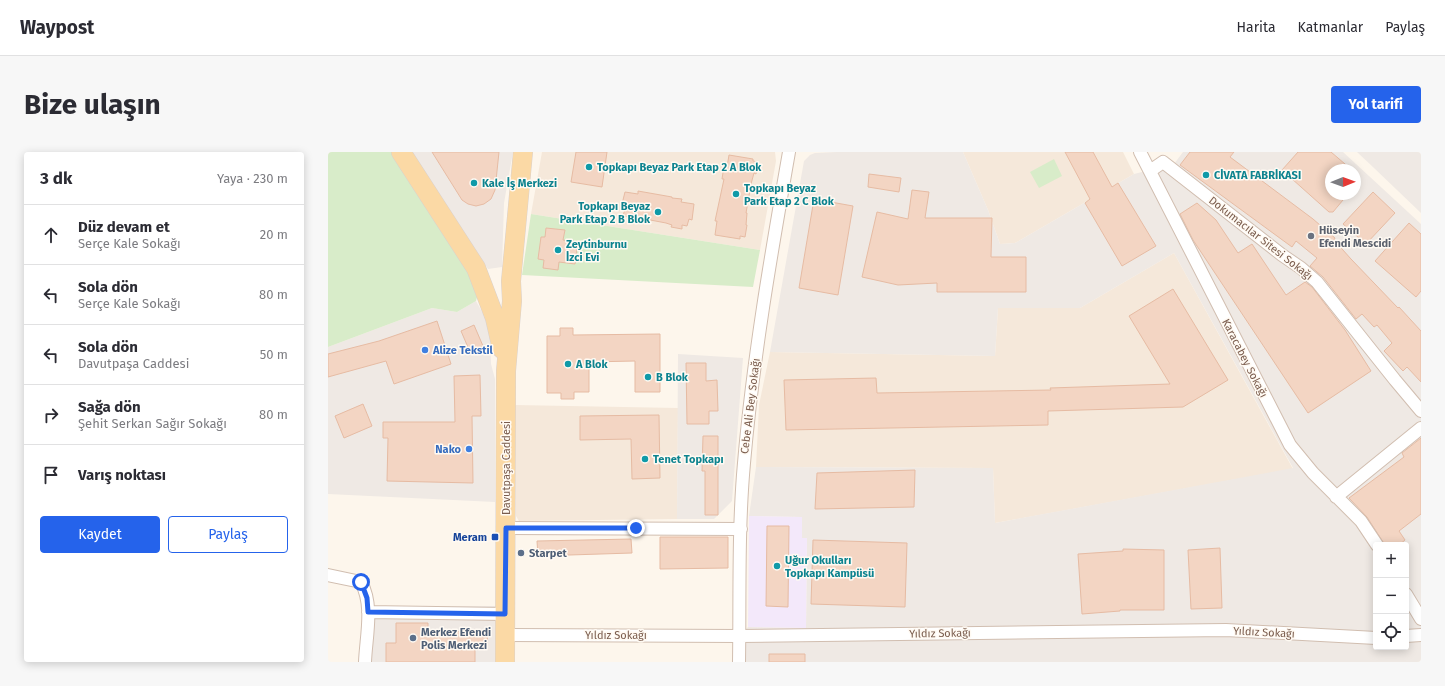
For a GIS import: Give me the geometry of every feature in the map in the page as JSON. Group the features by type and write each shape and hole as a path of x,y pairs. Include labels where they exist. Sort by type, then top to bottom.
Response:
{"main road":[{"name":"Davutpaşa Caddesi","path":"401,152 476,268 497,325 506,370"},
{"name":"Davutpaşa Caddesi","path":"504,662 506,370 512,302 510,281 523,152"},
{"path":"476,268 490,283 504,285 510,281"}],"street":[{"name":"Cebe Ali Bey Sokağı","path":"739,662 741,529 749,405 768,268 789,152"},
{"name":"Karacabey Sokağı","path":"1140,152 1290,445 1313,473 1361,522 1375,542"},
{"name":"Dokumacılar Sitesi Sokağı","path":"1150,171 1163,162 1312,277 1421,411"},
{"path":"1336,497 1421,428"},
{"path":"506,528 741,529"},
{"path":"328,575 361,582 367,598 368,612 365,662"},
{"path":"1409,599 1421,619"},
{"path":"368,612 505,614"},
{"name":"Yıldız Sokağı","path":"504,635 740,636 1226,630 1373,638"},
{"path":"1409,636 1421,635"}],"shaded area":[{"path":"412,152 513,152 504,203 502,267 488,269"},
{"path":"542,152 775,152 776,161 760,250 531,214"},
{"path":"837,152 963,152 988,210 1000,244 1015,243 1134,174 1174,164 1183,152 1343,152 1356,164 1325,164 1325,200 1361,200 1361,169 1421,224 1421,662 733,662 733,643 748,627 806,628 807,538 802,538 802,517 749,516 756,467 993,468 995,523 1293,468 1174,253 1080,308 998,308 995,356 770,352 804,161 810,155 815,153"},
{"path":"963,152 1123,152 1134,174 1015,243 1000,244 988,210"},
{"path":"1357,152 1421,152 1421,213 1374,168"},
{"path":"1174,253 1293,469 995,523 993,468 756,467 759,405 770,352 995,356 998,308 1080,308"},
{"path":"476,301 486,319 490,336 491,364 495,379 495,502 328,494 328,347 432,308 457,312"},
{"path":"678,354 743,358 732,501 714,519 677,519"},
{"path":"515,405 678,408 677,519 519,521 516,516"},
{"path":"749,516 802,517 802,538 807,538 806,628 748,627"},
{"path":"497,606 496,662 362,662 369,607"}],"green space":[{"path":"328,152 394,152 479,289 476,301 457,312 432,308 328,347"},
{"path":"1054,159 1062,176 1039,188 1030,172"},
{"path":"531,214 760,250 753,287 522,275"}],"building":[{"name":"Kale İş Merkezi","path":"432,152 499,152 495,190 491,199 484,204 476,206 468,204 462,200"},
{"name":"Topkapı Beyaz Park Etap 2 A Blok","path":"576,152 607,152 602,187 571,182"},
{"path":"1065,152 1093,152 1112,187 1118,183 1156,246 1122,266 1085,203 1090,199"},
{"path":"1190,152 1234,152 1230,157 1313,219 1335,238 1334,240 1351,259 1421,331 1421,382 1407,367 1403,371 1384,351 1392,343 1377,325 1374,327 1362,314 1356,319 1323,277 1310,266 1317,258 1296,241 1292,247 1180,165"},
{"path":"1298,152 1331,152 1345,164 1325,164 1325,200 1343,200 1333,212 1329,212 1282,170"},
{"name":"Topkapı Beyaz Park Etap 2 C Blok","path":"729,155 753,159 753,161 758,162 756,174 754,173 751,184 746,213 747,225 745,237 740,236 740,239 715,235 717,221 715,221 724,179 722,179 724,166 727,167"},
{"path":"869,174 901,178 899,192 868,187"},
{"path":"912,190 929,192 925,218 992,218 991,257 1026,257 1026,292 937,292 937,283 898,285 862,277 877,212 908,219"},
{"name":"Topkapı Beyaz Park Etap 2 B Blok","path":"638,191 682,199 681,202 694,204 692,220 689,219 687,226 682,225 682,229 671,227 672,225 666,223 645,219 645,221 640,220 640,223 628,221 629,217 623,216 625,209 621,208 625,192 638,194"},
{"path":"1373,192 1395,213 1366,244 1343,224"},
{"path":"814,199 853,206 838,295 799,288"},
{"path":"1197,203 1216,220 1238,253 1252,244 1286,295 1305,282 1312,287 1345,330 1371,371 1308,413 1193,240 1180,214"},
{"path":"1409,223 1421,234 1421,291 1416,297 1375,261"},
{"name":"Zeytinburnu İzci Evi","path":"546,228 565,230 563,240 578,242 575,264 559,262 558,270 543,268 544,260 538,259 541,237 545,237"},
{"path":"1173,289 1228,380 1183,407 1048,411 1048,425 786,430 784,380 876,378 877,393 1051,390 1050,388 1170,384 1129,316"},
{"path":"437,321 451,364 394,384 386,361 328,377 328,354 379,341"},
{"path":"474,325 483,346 470,352 461,331"},
{"path":"560,328 573,328 573,335 660,334 660,392 635,392 635,361 589,362 589,392 574,392 574,399 561,399 561,393 547,393 547,336 560,336"},
{"path":"686,363 706,363 706,381 717,380 718,411 709,411 709,424 687,424"},
{"path":"480,375 481,416 472,416 473,483 387,481 388,438 383,438 383,422 455,422 454,376"},
{"path":"363,404 372,426 344,438 335,416"},
{"name":"Tenet Topkapı","path":"659,415 660,478 632,479 631,439 580,440 580,416"},
{"path":"703,436 718,436 718,515 705,515 705,471 702,471"},
{"path":"1421,438 1421,514 1399,531 1405,540 1403,542 1383,542 1367,517 1349,498 1404,457 1402,453"},
{"path":"915,470 914,507 815,509 817,473"},
{"name":"Uğur Okulları Topkapı Kampüsü","path":"767,526 789,526 788,607 766,606"},
{"path":"660,537 728,537 728,568 660,569"},
{"path":"631,539 632,553 538,556 537,541"},
{"path":"813,540 907,543 905,607 811,604"},
{"path":"1220,548 1222,608 1191,609 1188,550"},
{"path":"1123,549 1164,550 1164,610 1120,610 1082,614 1078,554 1123,551"},
{"path":"396,623 428,623 428,632 488,631 487,643 475,643 475,662 386,662 386,643 396,643"},
{"path":"769,654 805,654 805,662 769,662"}],"place":[{"name":"Topkapı Beyaz Park Etap 2 A Blok","path":"589,167"},
{"name":"CİVATA FABRİKASI","path":"1206,175"},
{"name":"Kale İş Merkezi","path":"474,183"},
{"name":"Topkapı Beyaz Park Etap 2 C Blok","path":"736,194"},
{"name":"Topkapı Beyaz Park Etap 2 B Blok","path":"658,212"},
{"name":"Hüseyin Efendi Mescidi","path":"1311,236"},
{"name":"Zeytinburnu İzci Evi","path":"558,250"},
{"name":"Alize Tekstil","path":"425,350"},
{"name":"A Blok","path":"568,364"},
{"name":"B Blok","path":"648,377"},
{"name":"Nako","path":"469,449"},
{"name":"Tenet Topkapı","path":"645,459"},
{"name":"Meram","path":"495,537"},
{"name":"Starpet","path":"521,553"},
{"name":"Uğur Okulları Topkapı Kampüsü","path":"777,566"},
{"name":"Merkez Efendi Polis Merkezi","path":"413,638"}],"route":[{"path":"361,582 367,598 368,612 505,614 506,528 636,528"}]}
